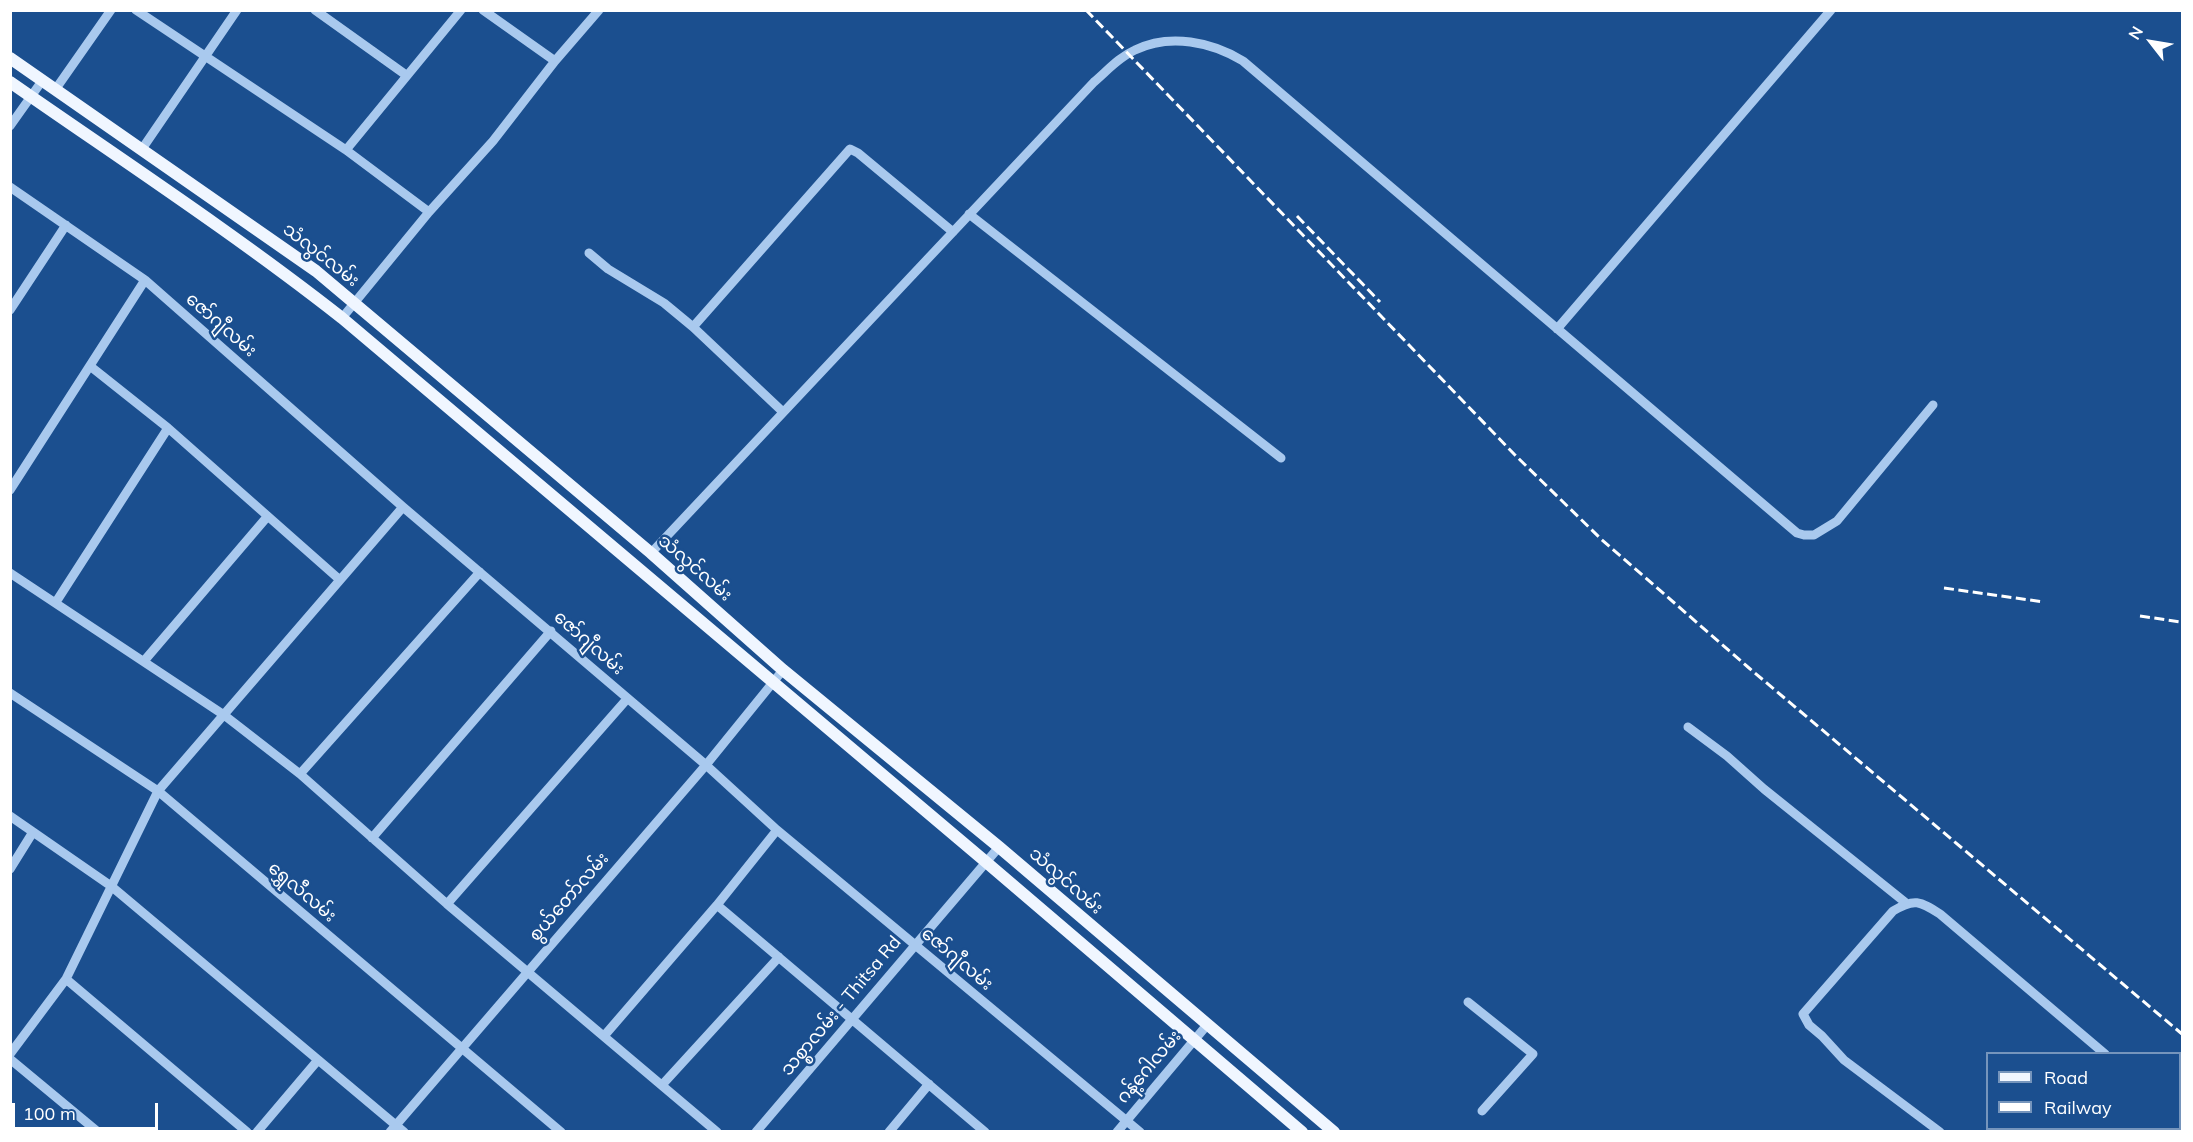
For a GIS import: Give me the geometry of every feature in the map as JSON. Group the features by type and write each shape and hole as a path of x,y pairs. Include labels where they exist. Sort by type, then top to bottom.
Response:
{"main road":[{"name":"သံလွင်လမ်း","path":"10,58 316,271 651,552 783,669 999,847 1334,1131"},
{"name":"သံလွင်လမ်း","path":"10,82 212,219 342,318 1302,1131"},
{"path":"562,504 575,490"}],"street":[{"path":"55,90 111,10"},
{"path":"136,10 346,150 429,212"},
{"path":"142,148 237,10"},
{"path":"315,10 406,75"},
{"path":"346,150 460,10"},
{"path":"483,10 555,61"},
{"path":"342,318 429,212 493,141 555,61 599,10"},
{"path":"1557,329 1831,10"},
{"path":"651,552 1094,82 1116,62 1134,50 1160,42 1198,42 1216,46 1243,61 1797,533 1814,535 1837,521 1933,405"},
{"path":"10,126 42,81"},
{"path":"693,327 850,149 858,153 953,232"},
{"name":"ဇော်ဂျီလမ်း","path":"10,188 145,280 403,507 706,765 777,830 1140,1131"},
{"path":"969,214 1281,458"},
{"path":"10,310 66,225"},
{"path":"589,253 608,269 664,303 693,327 783,412"},
{"path":"10,490 145,280"},
{"path":"90,366 168,428 340,580"},
{"path":"56,602 168,428"},
{"path":"10,1054 66,979 158,791 403,507"},
{"path":"144,661 267,517"},
{"path":"300,774 480,572"},
{"path":"10,573 224,715 300,774 447,904 717,1131"},
{"path":"372,838 551,632"},
{"name":"စွယ်တော်လမ်း","path":"393,1128 706,765 783,669"},
{"name":"ရွှေလီလမ်း","path":"10,693 158,791 561,1131"},
{"path":"447,904 627,699"},
{"path":"1688,727 1727,756 1764,789 1906,903"},
{"path":"10,816 111,886 318,1060 393,1128 404,1131"},
{"path":"604,1036 717,905 777,830"},
{"path":"10,869 33,832"},
{"name":"သစ္စာလမ်း - Thitsa Rd","path":"756,1131 999,847"},
{"path":"1940,1131 1844,1060 1809,1025 1803,1014 1893,911 1906,903 1924,903 1940,914 2104,1052"},
{"path":"717,905 985,1131"},
{"path":"662,1085 779,957"},
{"path":"66,979 247,1131"},
{"path":"1468,1002 1533,1054 1482,1111"},
{"name":"ဂန့်ဂေါလမ်း","path":"1117,1131 1207,1025"},
{"path":"10,1059 98,1131"},
{"path":"257,1131 318,1060"},
{"path":"889,1131 929,1084"}],"railway":[{"path":"1086,10 1514,454 1601,539 1749,668 2182,1034"},
{"path":"1297,216 1380,302"},
{"path":"1944,588 2044,602"},
{"path":"2140,616 2181,622"}]}
